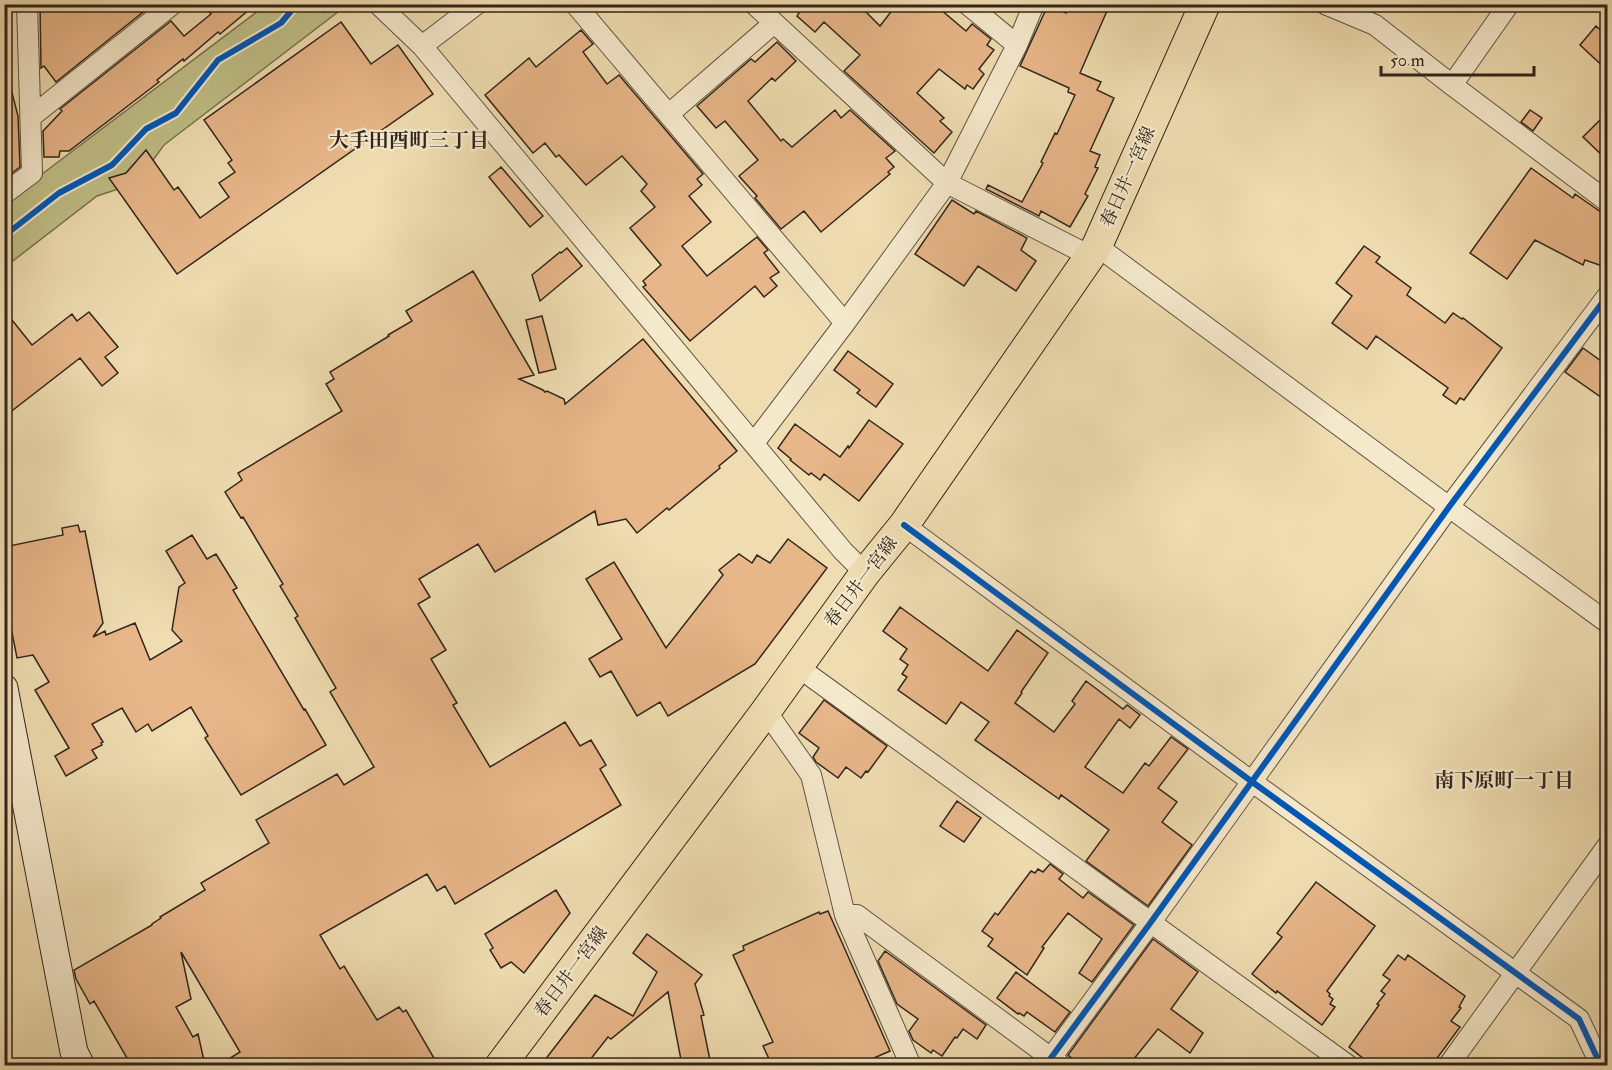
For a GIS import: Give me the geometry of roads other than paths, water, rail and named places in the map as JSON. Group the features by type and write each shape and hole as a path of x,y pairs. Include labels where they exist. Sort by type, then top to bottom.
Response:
{"main road":[{"name":"春日井一宮線","path":"500,1065 766,711 865,573 904,525 1093,251 1205,4"}],"street":[{"path":"4,194 32,173 27,4"},
{"path":"31,117 174,4"},
{"path":"378,4 422,46 843,551 865,573"},
{"path":"422,46 477,4"},
{"path":"575,4 845,323"},
{"path":"754,4 947,183 1093,251 1608,623"},
{"path":"967,4 1017,45"},
{"path":"754,443 947,183 1017,45 1034,4"},
{"path":"1325,4 1375,25 1608,202"},
{"path":"1452,85 1509,4"},
{"path":"669,114 774,23"},
{"path":"845,915 857,915 1053,1063 1251,781 1449,507 1608,295"},
{"path":"904,525 1579,1019 1603,1063"},
{"path":"798,667 1349,1065"},
{"path":"4,688 74,1052 81,1065"},
{"path":"766,711 811,775 845,915 911,1065"},
{"path":"1448,1065 1608,845"}],"district":[{"name":"大手田酉町三丁目","path":"409,140"},
{"name":"南下原町一丁目","path":"1504,780"}]}
